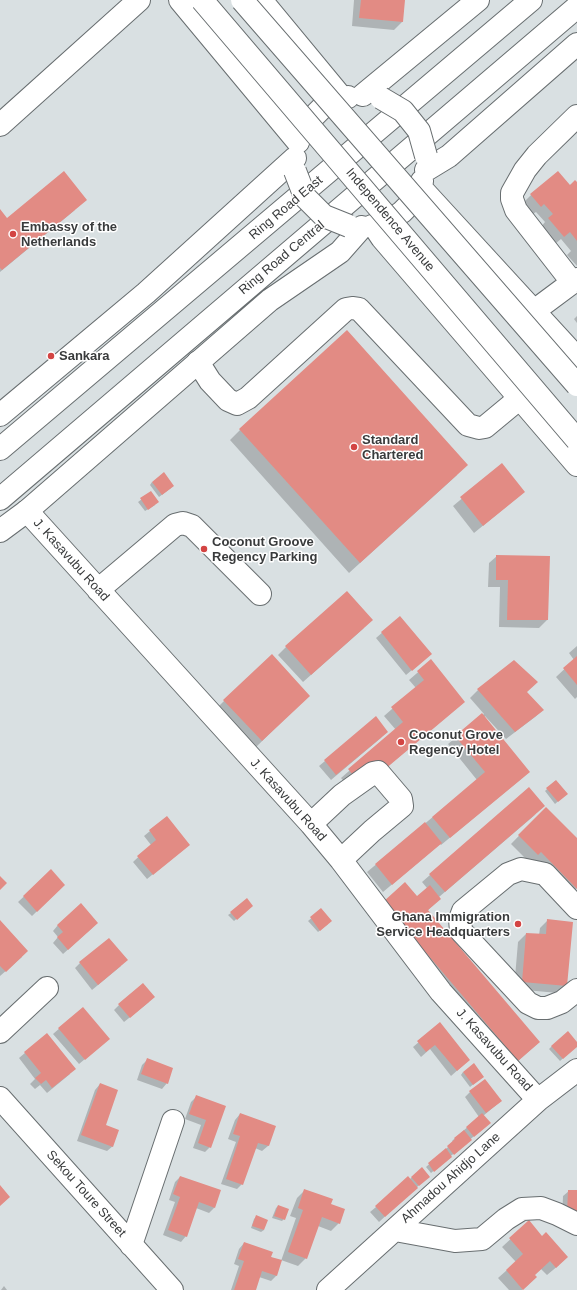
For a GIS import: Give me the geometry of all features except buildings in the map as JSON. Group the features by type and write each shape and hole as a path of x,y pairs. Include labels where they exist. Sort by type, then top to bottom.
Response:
{"main road":[{"path":"0,125 139,0"},
{"path":"180,0 296,157 305,197 324,216 362,227 389,221 402,212 413,201 424,171 419,131 403,111 362,97 261,0"},
{"name":"Independence Avenue","path":"202,0 577,440"},
{"path":"242,0 577,385"},
{"path":"0,415 146,293 296,157 307,123 323,107 362,97 478,0"},
{"name":"Ring Road East","path":"0,449 531,0"},
{"name":"Ring Road Central","path":"0,499 570,12"},
{"path":"424,171 449,156 577,44"},
{"path":"534,311 575,281 516,210 512,199 512,193 525,170 537,155 577,116"},
{"path":"424,171 534,311 577,358"},
{"name":"Independence Avenue","path":"362,227 382,238 577,465"},
{"name":"Ring Road Central","path":"0,531 27,511 270,300 340,252 362,227"},
{"path":"198,362 210,381 228,400 237,404 248,398 346,309 352,308 359,309 468,425 479,428 486,427 520,398"},
{"name":"J. Kasavubu Road","path":"27,511 311,824 441,992 538,1100"},
{"path":"98,590 175,525 183,523 192,526 260,594"},
{"path":"311,824 342,795 373,773 378,772 402,799 402,806 340,860"},
{"path":"577,908 545,874 521,869 508,874 463,911 460,919 461,931 528,1003 538,1008 547,1008 562,1002 577,990"},
{"path":"0,1032 47,988"},
{"name":"Ahmadou Ahidjo Lane","path":"328,1290 538,1100 577,1070"},
{"name":"Sekou Toure Street","path":"0,1098 172,1290"},
{"path":"131,1244 173,1121"},
{"path":"394,1230 455,1241 482,1239 506,1219 522,1209 541,1208 577,1224"}],"place":[{"name":"Embassy of the Netherlands","path":"13,234"},
{"name":"Sankara","path":"51,356"},
{"name":"Standard Chartered","path":"354,447"},
{"name":"Coconut Groove Regency Parking","path":"204,549"},
{"name":"Coconut Grove Regency Hotel","path":"401,742"},
{"name":"Ghana Immigration Service Headquarters","path":"518,924"}]}
